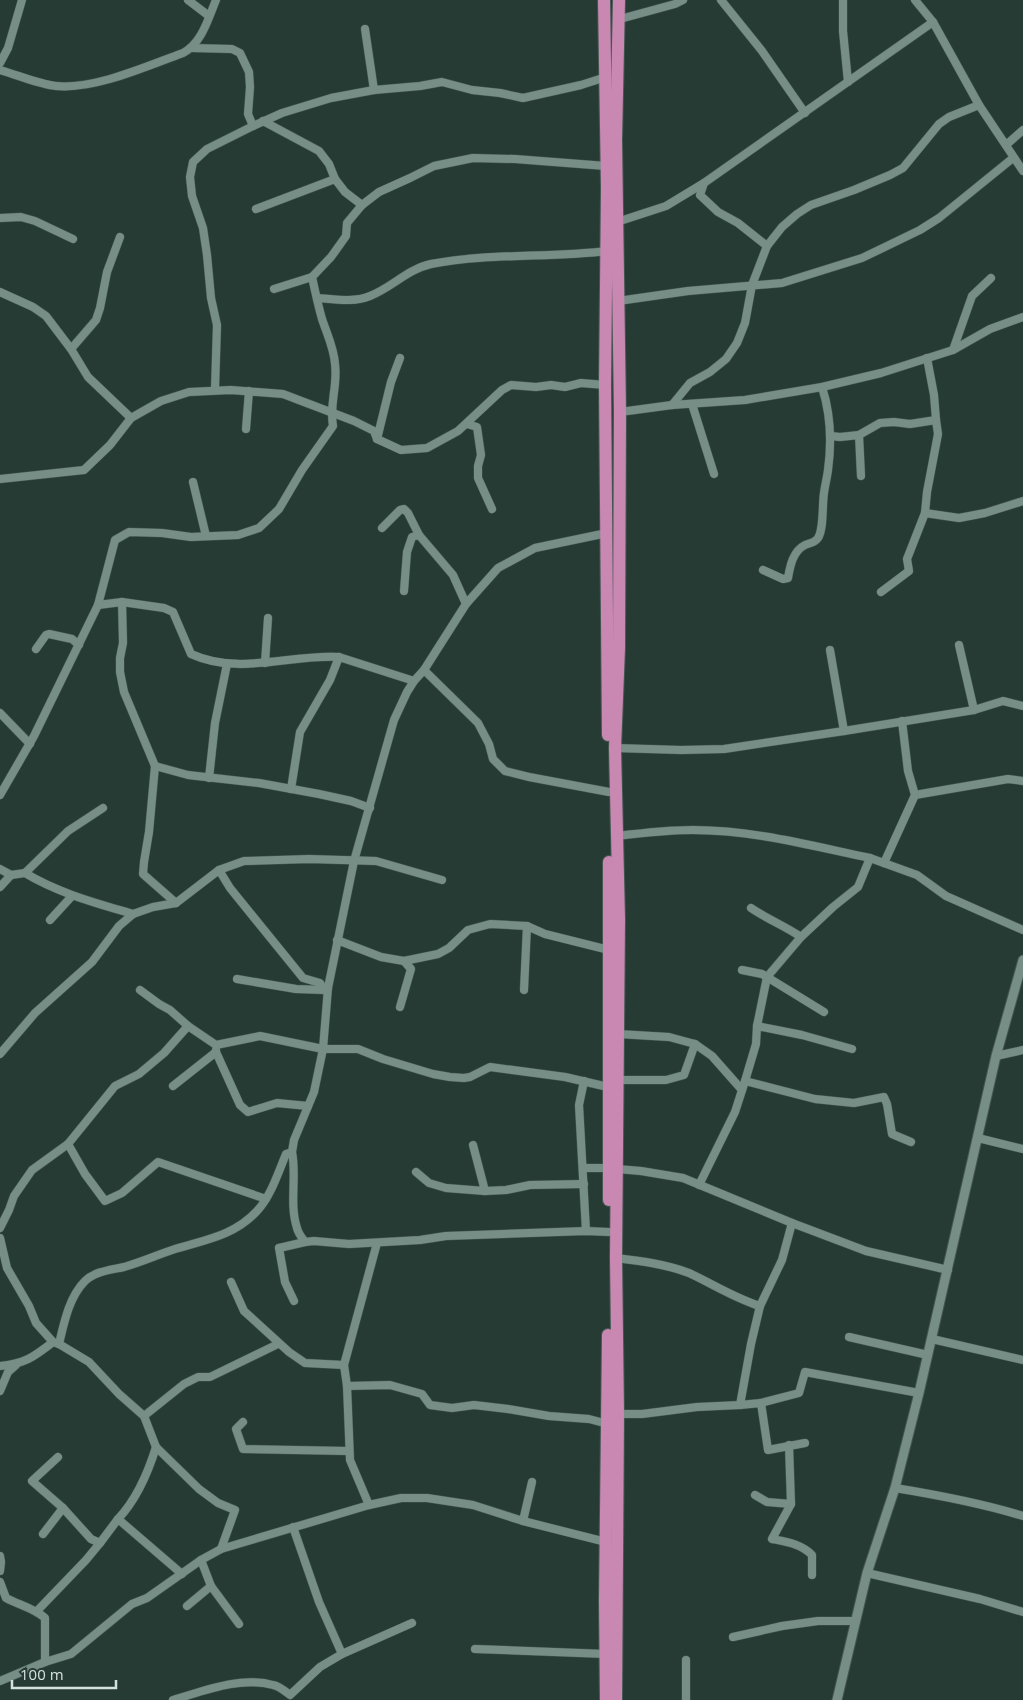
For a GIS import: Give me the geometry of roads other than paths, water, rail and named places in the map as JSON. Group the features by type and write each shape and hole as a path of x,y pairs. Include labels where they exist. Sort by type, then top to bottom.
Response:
{"highway":[{"path":"604,0 607,251 604,385 607,532 609,950 618,1414 611,1602 606,1654 606,1700"},
{"path":"613,1083 618,1034 619,920 615,748 619,648 620,412 617,74 620,0"},
{"path":"613,1168 609,1232 606,1542 616,1700"}],"street":[{"path":"0,63 8,48 22,0"},
{"path":"188,0 209,16"},
{"path":"0,70 54,86 70,86 108,79 183,53 192,48 200,38 216,0"},
{"path":"620,19 675,4 683,0"},
{"path":"721,0 762,52 805,112"},
{"path":"843,0 842,32 848,82"},
{"path":"916,0 933,22 979,106 1023,171"},
{"path":"617,222 666,206 704,183 886,55 908,37 933,22"},
{"path":"365,29 374,90"},
{"path":"192,48 232,49 240,53 249,72 248,114 253,126"},
{"path":"216,389 217,325 211,298 207,255 202,228 192,196 190,177 193,162 207,149 263,121 282,114 330,98 374,90 442,82 472,90 523,98 581,85 606,77"},
{"path":"672,405 690,383 710,372 726,358 737,343 745,323 752,285 767,246 782,227 811,205 854,190 903,168 939,124 949,117 979,106"},
{"path":"263,121 319,152 329,164 335,179 345,192 362,205"},
{"path":"1006,145 1023,130"},
{"path":"274,289 312,277 331,257 346,236 347,223 362,205 379,192 434,166 473,158 515,159 534,162 606,166"},
{"path":"618,301 688,291 782,283 862,258 920,230 939,218 1013,158"},
{"path":"256,208 335,179"},
{"path":"704,183 700,195 718,212 738,223 767,246"},
{"path":"0,218 20,217 35,221 73,239"},
{"path":"71,349 96,320 107,272 120,237"},
{"path":"316,298 349,300 369,297 416,270 429,265 478,259 607,251"},
{"path":"0,795 30,744 98,605 116,540 129,532 139,531 190,537 238,535 259,528 279,509 302,470 333,426 330,412 336,380 335,362 316,298 312,277"},
{"path":"953,350 972,296 991,278"},
{"path":"0,292 33,307 46,316 71,349 88,377 131,418"},
{"path":"620,412 672,405 745,400 822,387 881,373 953,350 990,329 1023,317"},
{"path":"377,438 391,382 400,358"},
{"path":"881,592 909,570 907,559 925,513 938,434 934,395 927,358"},
{"path":"0,478 84,470 110,445 131,418 160,401 189,392 216,389 282,394 354,421 374,431 377,438 401,450 427,448 446,439 467,424 502,390 511,385 565,387 581,383 604,385"},
{"path":"763,570 783,578 788,578 790,564 799,550 816,541 819,537 832,436 826,398 822,387"},
{"path":"246,429 249,391"},
{"path":"692,404 714,474"},
{"path":"832,436 859,435 880,423 910,424 936,420"},
{"path":"467,424 477,427 481,455 478,466 478,478 492,509"},
{"path":"859,435 861,476"},
{"path":"193,482 206,536"},
{"path":"925,513 959,518 986,513 1023,501"},
{"path":"382,528 400,510 404,509 419,535 453,575 466,604"},
{"path":"305,1242 297,1229 294,1213 294,1167 292,1152 294,1140 314,1092 322,1049 326,989 354,861 394,720 414,681 424,670 466,604 498,568 535,548 607,532"},
{"path":"404,591 407,552 412,537 419,535"},
{"path":"98,605 122,602 164,608 173,612 191,654 202,659 227,664 265,663 328,657 339,658 414,681"},
{"path":"122,602 123,643 120,672 124,692 155,766 144,874 176,903"},
{"path":"265,663 268,618"},
{"path":"36,649 46,635 49,634 72,639 79,646"},
{"path":"959,645 974,710"},
{"path":"830,650 844,731"},
{"path":"291,789 300,732 330,680 339,658"},
{"path":"209,778 215,723 227,664"},
{"path":"424,670 478,724 490,744 493,759 505,771 608,792"},
{"path":"615,748 724,749 974,710 1003,701 1023,706"},
{"path":"0,713 30,744"},
{"path":"884,863 916,795 908,771 902,720"},
{"path":"155,766 188,775 259,783 291,789 351,801 370,808"},
{"path":"916,795 1008,779 1023,781"},
{"path":"0,887 11,876 25,873 68,831 103,808"},
{"path":"617,836 694,830 729,832 770,837 870,858 916,875 946,896 1023,930"},
{"path":"699,1184 731,1119 745,1081 756,1044 757,1026 767,977 801,937 858,887 870,858"},
{"path":"0,1054 35,1013 92,962 119,926 133,914 152,907 176,903 219,870 244,861 309,859 376,861 442,880"},
{"path":"0,869 11,876"},
{"path":"219,870 230,888 303,978 320,983 326,989"},
{"path":"25,873 43,884 72,896 133,914"},
{"path":"50,920 72,896"},
{"path":"751,908 775,923 788,927 801,937"},
{"path":"337,940 381,957 404,961 438,954 449,948 468,930 490,924 527,926 545,934 609,950"},
{"path":"524,990 527,926"},
{"path":"837,1700 867,1573 894,1488 919,1393 996,1056 1023,960"},
{"path":"400,1007 411,969 404,961"},
{"path":"742,970 762,974 824,1012"},
{"path":"237,979 296,989 326,989"},
{"path":"140,990 158,1004 170,1010 216,1049 240,1105 248,1112 277,1104 308,1106"},
{"path":"0,1228 14,1196 32,1170 68,1144 114,1086 139,1074 164,1053 188,1026"},
{"path":"757,1026 802,1035 852,1049"},
{"path":"618,1034 669,1037 695,1044 712,1056 742,1090"},
{"path":"173,1086 216,1049 260,1036 322,1049 358,1049 432,1074 450,1077 470,1077 490,1067 584,1081 613,1083 666,1080 684,1076 695,1044"},
{"path":"996,1056 1023,1050"},
{"path":"584,1081 579,1106 584,1168 586,1231"},
{"path":"745,1081 815,1099 854,1103 884,1098 887,1104 892,1134 910,1142"},
{"path":"978,1138 1023,1149"},
{"path":"68,1144 85,1174 105,1201 122,1193 158,1162 266,1199"},
{"path":"473,1145 485,1191"},
{"path":"0,1366 16,1364 56,1343 72,1300 87,1279 96,1273 143,1261 177,1248 220,1236 238,1228 256,1212 266,1199 286,1154 292,1152"},
{"path":"584,1168 613,1168 683,1178 866,1251 948,1270"},
{"path":"416,1172 429,1183 446,1188 485,1191 506,1190 530,1185 584,1184"},
{"path":"740,1405 750,1344 760,1306 782,1260 792,1223"},
{"path":"294,1301 285,1282 279,1248 305,1242 349,1244 420,1240 446,1236 586,1231 609,1232"},
{"path":"0,1238 7,1268 29,1306 36,1323 56,1343 89,1362 119,1394 144,1416 156,1447 199,1489 218,1503 235,1510 221,1550"},
{"path":"369,1505 348,1451 347,1386 344,1365 377,1243"},
{"path":"616,1258 657,1263 687,1272 740,1299 760,1306"},
{"path":"231,1282 244,1311 262,1326 278,1344 305,1363 344,1365"},
{"path":"849,1336 928,1356"},
{"path":"932,1339 1023,1360"},
{"path":"144,1416 184,1384 198,1376 210,1377 278,1344"},
{"path":"0,1390 8,1372 16,1364"},
{"path":"618,1414 642,1414 696,1407 761,1403 799,1393 805,1372 919,1393"},
{"path":"347,1386 390,1385 422,1394 430,1405 452,1408 474,1405 549,1416 589,1419 608,1424"},
{"path":"761,1403 768,1450 805,1443"},
{"path":"243,1422 236,1429 243,1450 348,1451"},
{"path":"789,1446 791,1504 772,1539 806,1549 812,1555 812,1575"},
{"path":"37,1611 86,1560 130,1506 149,1468 156,1447"},
{"path":"58,1457 32,1481 62,1508 91,1539 100,1543"},
{"path":"523,1521 532,1482"},
{"path":"894,1488 972,1502 1023,1516"},
{"path":"755,1495 766,1502 791,1504"},
{"path":"0,1681 45,1662 71,1654 132,1604 147,1598 201,1560 221,1550 369,1505 401,1498 427,1498 473,1505 523,1521 606,1542"},
{"path":"43,1534 62,1508"},
{"path":"118,1519 182,1574"},
{"path":"293,1527 319,1602 342,1654"},
{"path":"0,1556 0,1571"},
{"path":"201,1560 210,1586 240,1624"},
{"path":"867,1573 980,1599 1023,1612"},
{"path":"0,1582 6,1598 20,1606 37,1611 45,1618 45,1662"},
{"path":"187,1606 210,1586"},
{"path":"733,1637 782,1626 818,1621 856,1620"},
{"path":"173,1700 238,1683 258,1682 275,1685 292,1697 320,1667 342,1654 412,1623"},
{"path":"475,1649 606,1654"},
{"path":"686,1660 686,1700"}]}
